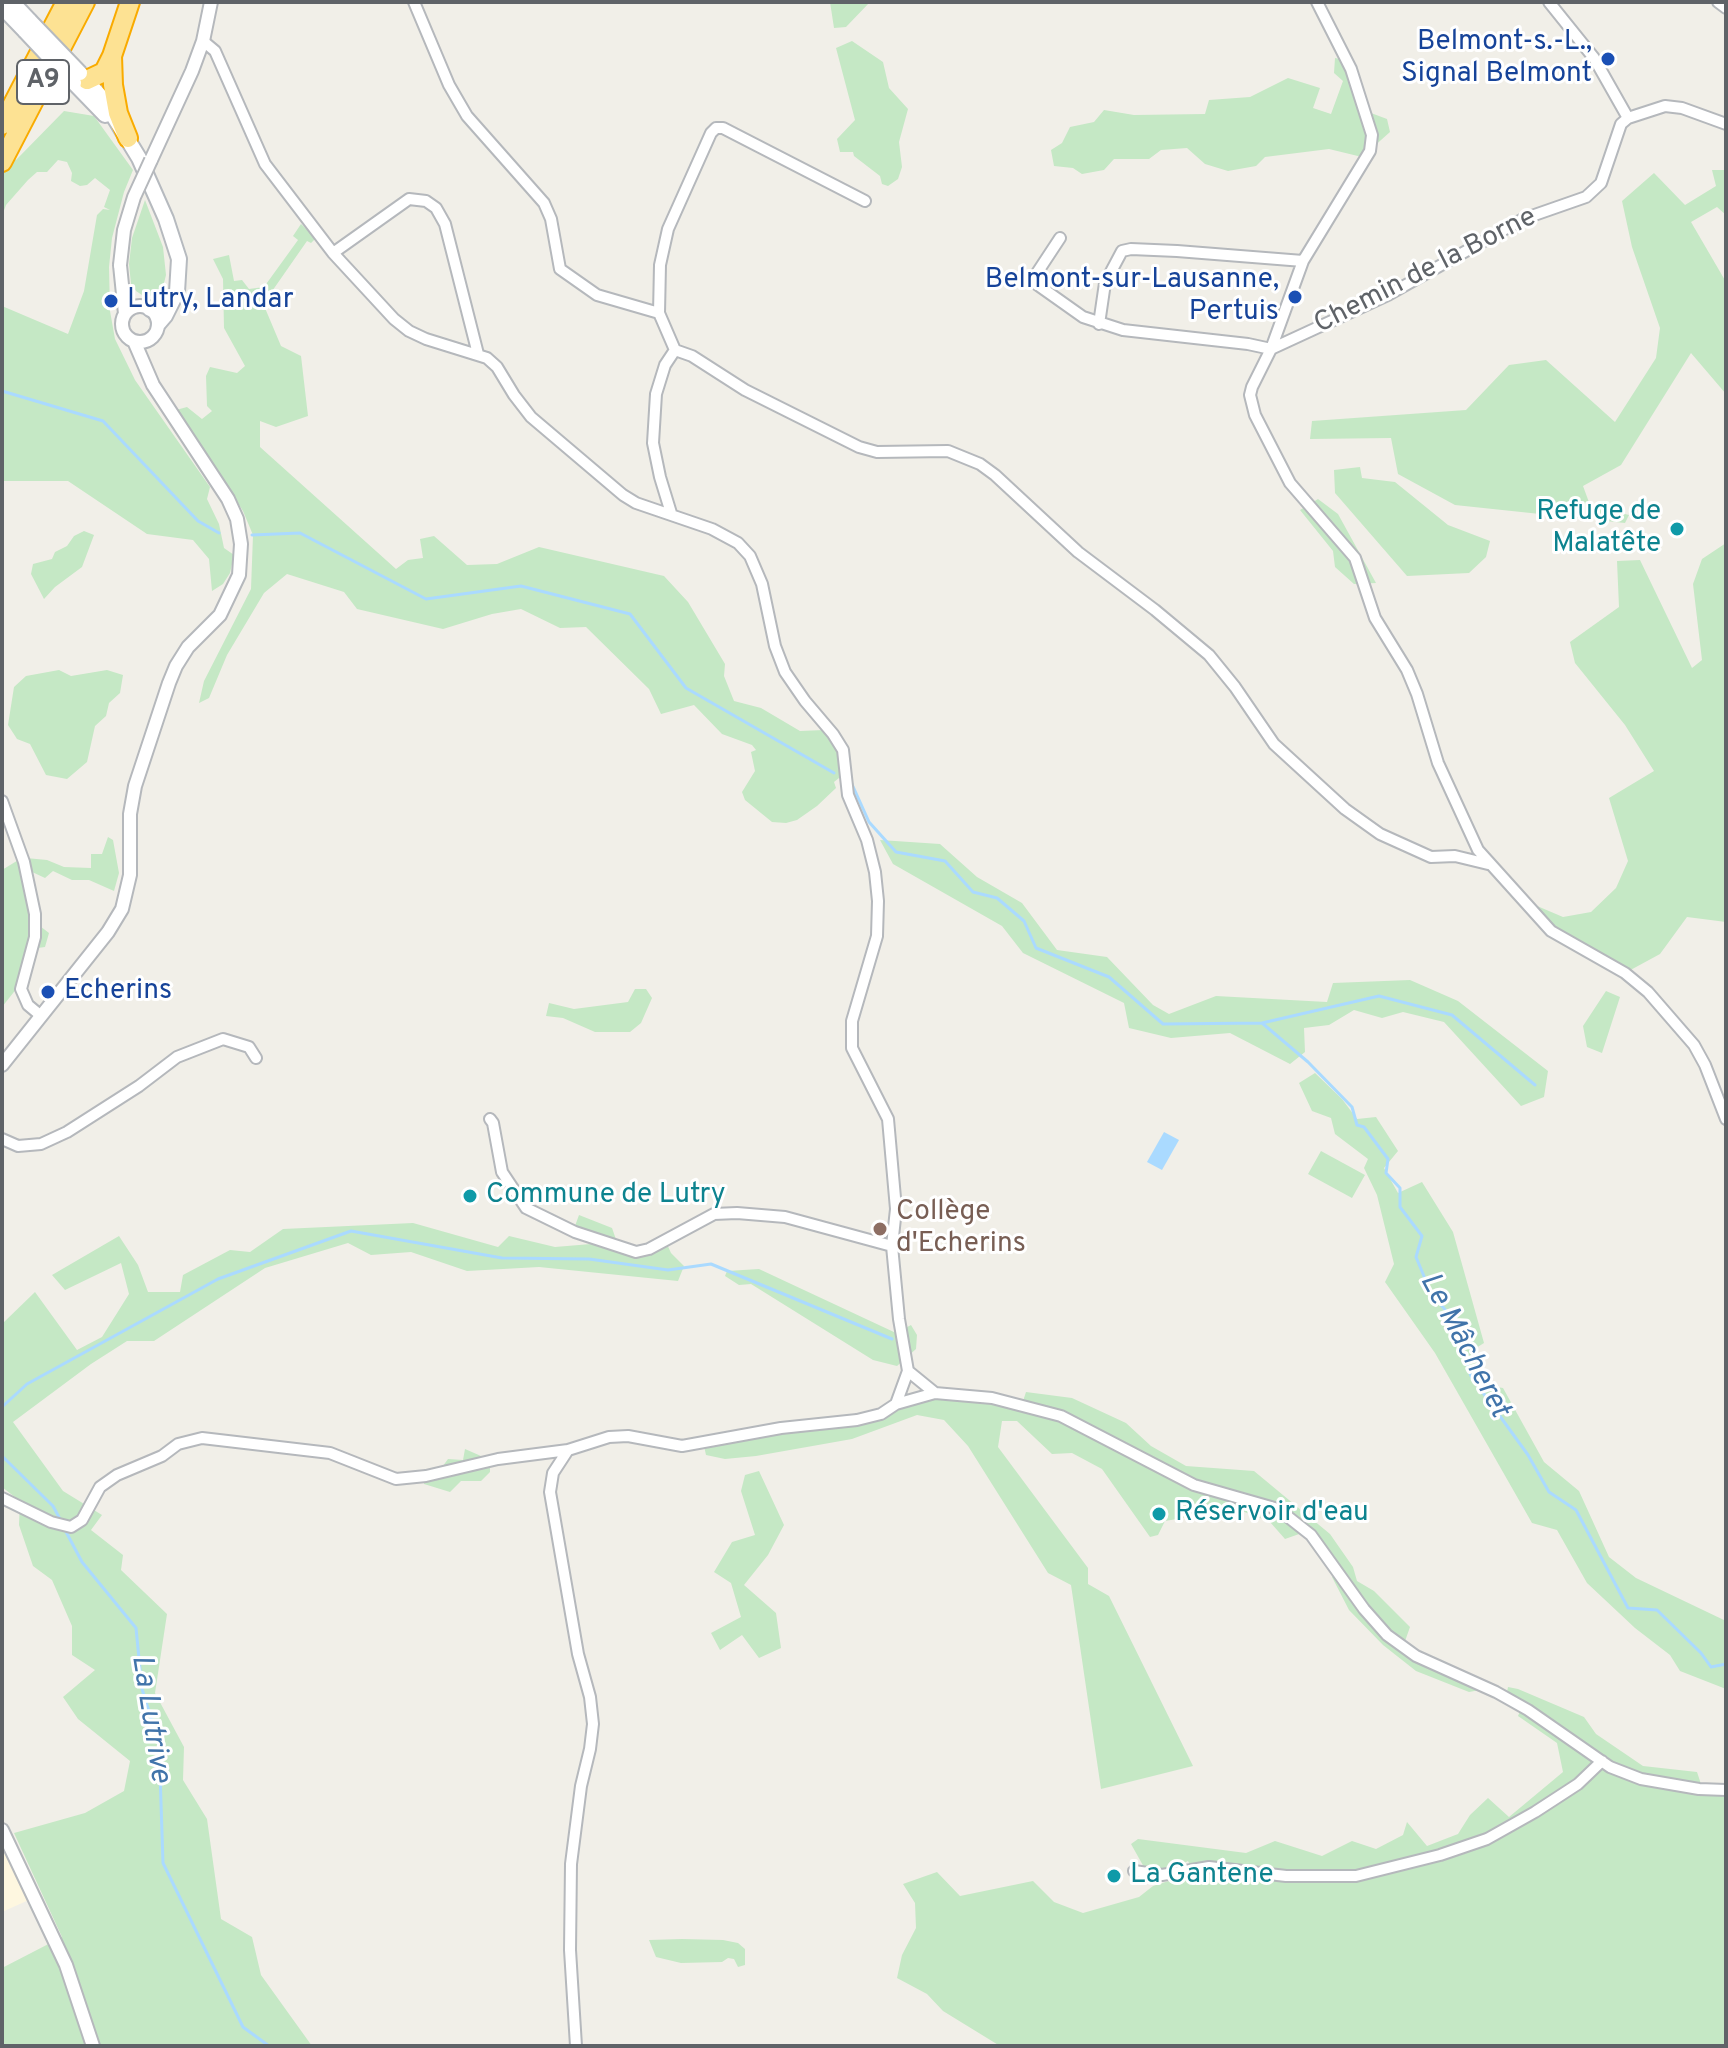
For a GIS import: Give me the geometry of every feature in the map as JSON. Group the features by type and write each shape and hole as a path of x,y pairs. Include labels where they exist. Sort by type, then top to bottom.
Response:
{"highway":[{"name":"A9","path":"2,125 66,2"},
{"name":"A9","path":"2,162 85,2"},
{"path":"79,79 104,72 130,2"},
{"path":"112,56 118,113 128,138"}],"main road":[{"path":"12,2 45,52 79,79"},
{"path":"2,7 28,26 79,79 128,138 166,219 179,259 177,292 159,323"},
{"path":"137,310 172,301"}],"street":[{"path":"134,341 140,343 151,339 159,323 137,310 123,282 120,265 124,230 134,197 192,71 203,41 211,2"},
{"path":"414,2 449,85 467,116 544,203 551,219 560,269 597,295 659,313"},
{"path":"1317,2 1351,69 1372,135 1370,151 1303,261 1271,349 1252,387 1250,395 1255,415 1290,483 1355,558 1375,618 1407,670 1417,694 1438,763 1469,836 1488,864 1551,931 1625,973 1648,992 1694,1045 1726,1119"},
{"path":"1549,2 1594,58 1628,118 1665,106 1682,108 1726,124"},
{"path":"1718,2 1726,8"},
{"path":"203,41 215,51 265,164 367,293 409,331 478,354 497,367 531,417 611,486 636,503 671,513 738,543 750,556 762,584 775,646 785,672 843,750 848,795 867,840 875,872 877,936 852,1021 852,1048 888,1119 896,1209 892,1246 908,1371 896,1404"},
{"name":"Chemin de la Borne","path":"1271,349 1388,295 1523,219 1586,197 1601,183 1621,124 1628,118"},
{"path":"865,201 723,128 716,128 668,229 660,265 659,313 675,350 708,365 745,390 859,447 877,452 948,451 980,464 1078,552 1209,655 1274,744 1345,809 1380,834 1431,857 1455,856 1488,864"},
{"path":"333,253 409,199 426,201 436,208 445,224 478,354"},
{"path":"1060,238 1035,276 1035,283 1083,317 1099,324 1150,335 1271,349"},
{"path":"1099,324 1105,283 1122,251 1147,249 1303,261"},
{"path":"2,1065 108,932 122,909 130,875 130,814 135,786 169,683 188,647 220,615 239,575 241,544 237,519 228,499 184,435 134,341 123,330 137,310"},
{"path":"150,375 151,339"},
{"path":"671,513 657,466 653,430 656,394 665,365 675,350"},
{"path":"2,801 24,862 35,914 35,937 21,989 28,1005 40,1015"},
{"path":"1455,856 1469,836"},
{"path":"2,1139 18,1146 41,1144 67,1132 139,1086 177,1057 223,1039 249,1047 256,1058"},
{"path":"490,1119 502,1172 526,1208 575,1232 636,1252 649,1249 714,1214 737,1213 785,1217 892,1246"},
{"path":"908,1371 935,1393"},
{"path":"2,1498 51,1522 71,1527 82,1520 100,1487 117,1475 162,1456 178,1444 202,1438 330,1453 396,1479 426,1476 498,1459 568,1450 609,1437 628,1436 682,1446 698,1445 781,1428 857,1420 935,1393 992,1398 1061,1416 1194,1485 1278,1509 1311,1535 1364,1609 1387,1635 1416,1656 1496,1692 1602,1761 1641,1779 1699,1789 1726,1790"},
{"path":"568,1450 553,1473 550,1492 593,1724 571,1864 570,1950 576,2046"},
{"path":"1134,1871 1162,1875 1209,1867 1286,1876 1356,1876 1440,1855 1487,1839 1578,1784 1602,1761"},
{"path":"2,1830 66,1965 93,2046"}],"shaded area":[{"path":"2,1844 31,1899 2,1912"}],"green space":[{"path":"830,2 870,2 846,27 834,28"},
{"path":"852,41 883,62 889,88 908,109 899,142 902,167 898,179 888,186 882,184 880,176 853,152 840,152 837,139 855,120 836,48"},
{"path":"1335,58 1350,61 1371,113 1387,119 1390,132 1362,157 1329,149 1265,157 1256,166 1228,171 1205,164 1187,148 1161,150 1149,159 1114,159 1104,170 1082,174 1073,168 1054,166 1051,150 1062,143 1070,127 1094,122 1104,110 1134,115 1205,114 1209,100 1250,97 1288,78 1320,88 1313,108 1331,114 1343,81 1334,73"},
{"path":"64,111 94,116 133,170 112,238 110,311 115,339 135,380 210,487 207,499 219,524 224,548 234,555 230,573 223,584 212,591 209,559 193,540 147,534 68,481 2,481 2,306 68,334 84,291 97,215 103,209 110,210 104,207 110,190 95,178 87,185 80,186 71,181 72,173 67,162 58,160 47,172 37,172 28,180 6,205 2,216 2,147 16,160"},
{"path":"1712,170 1726,170 1726,215 1717,207 1691,222 1726,282 1726,394 1691,353 1621,465 1583,486 1590,505 1629,515 1625,523 1455,505 1398,474 1391,438 1310,439 1312,421 1466,410 1509,365 1546,360 1615,422 1656,358 1660,328 1632,247 1622,201 1654,173 1685,205 1716,186"},
{"path":"145,200 163,247 166,275 163,287 150,296 142,295 131,284 129,264 132,238"},
{"path":"301,224 316,238 311,243 307,241 268,297 265,308 281,346 301,356 308,416 276,427 260,421 260,447 396,569 408,560 423,558 420,539 434,536 467,565 497,564 539,547 664,576 688,602 725,664 724,676 734,701 761,708 800,731 824,730 837,748 844,774 834,782 836,788 817,806 797,820 772,822 745,800 742,792 755,771 751,752 756,750 752,745 722,734 694,705 661,714 649,689 586,627 560,628 521,609 443,629 357,609 344,592 287,574 264,593 227,655 209,698 199,703 204,681 251,589 253,535 243,511 176,410 187,407 202,419 212,411 207,406 206,376 210,367 237,373 245,366 224,328 223,279 213,259 229,255 234,281 242,280 249,289 264,287 298,240 293,236"},
{"path":"1360,467 1362,478 1395,482 1448,525 1490,541 1486,557 1469,573 1407,576 1335,493 1334,470"},
{"path":"1318,499 1338,514 1376,583 1354,584 1335,567 1333,551 1300,510"},
{"path":"84,531 94,535 82,567 44,599 31,574 33,564 52,559 55,552"},
{"path":"1726,543 1726,922 1687,917 1660,954 1625,973 1551,931 1523,900 1563,917 1591,912 1616,888 1628,861 1609,798 1654,771 1625,725 1575,663 1570,642 1619,607 1617,561 1640,560 1692,668 1702,660 1693,584 1702,559"},
{"path":"59,670 71,676 107,670 123,675 120,693 109,703 106,716 95,726 87,762 67,779 46,775 30,744 17,739 8,725 14,687 26,676"},
{"path":"108,837 113,840 119,873 114,891 89,880 72,880 53,871 45,878 30,871 26,858 47,860 64,867 91,868 91,854 102,854"},
{"path":"880,840 940,844 977,877 1022,903 1057,950 1107,957 1153,1005 1169,1014 1216,996 1327,1002 1333,983 1410,980 1458,1001 1548,1071 1544,1097 1521,1106 1444,1022 1403,1012 1382,1018 1354,1010 1329,1025 1304,1028 1305,1052 1290,1064 1230,1033 1171,1038 1129,1028 1124,1003 1023,953 1002,926 893,864"},
{"path":"20,859 32,920 49,933 45,947 30,949 21,983 2,1007 2,870"},
{"path":"635,989 646,989 652,998 641,1023 630,1032 595,1032 563,1018 546,1016 549,1003 574,1009 628,1002"},
{"path":"1606,991 1620,997 1602,1053 1587,1047 1583,1026"},
{"path":"1315,1073 1342,1099 1357,1119 1376,1117 1398,1151 1384,1168 1398,1193 1422,1182 1453,1232 1484,1343 1476,1348 1491,1386 1503,1388 1544,1462 1579,1491 1609,1557 1636,1578 1726,1621 1726,1689 1680,1671 1670,1655 1635,1628 1587,1583 1557,1530 1532,1523 1435,1353 1385,1282 1394,1264 1377,1195 1364,1168 1368,1159 1335,1134 1331,1118 1312,1111 1299,1083"},
{"path":"1321,1151 1365,1175 1352,1198 1308,1174"},
{"path":"579,1215 612,1228 619,1248 640,1254 666,1242 671,1253 684,1266 678,1281 539,1267 467,1271 411,1252 371,1255 348,1243 265,1268 154,1341 127,1341 13,1422 63,1491 102,1515 91,1530 123,1555 121,1570 167,1614 155,1693 184,1747 183,1780 207,1819 221,1919 252,1937 261,1975 312,2046 2,2046 2,1968 62,1937 14,1833 85,1813 124,1791 130,1761 78,1719 63,1697 95,1670 72,1655 72,1626 52,1580 33,1566 19,1525 20,1501 2,1487 2,1324 35,1292 77,1350 102,1337 129,1294 121,1263 65,1290 52,1275 119,1236 138,1265 148,1292 180,1292 183,1275 230,1250 250,1252 283,1229 413,1223 498,1247 509,1236 555,1247 591,1244 575,1226"},
{"path":"759,1269 896,1333 911,1325 917,1335 916,1349 897,1366 873,1360 751,1284 739,1285 725,1276 727,1271"},
{"path":"1026,1392 1072,1398 1126,1423 1151,1446 1186,1466 1254,1471 1330,1534 1353,1567 1357,1581 1374,1591 1410,1627 1404,1644 1367,1608 1345,1572 1314,1532 1281,1506 1196,1482 1023,1401"},
{"path":"936,1396 990,1400 1060,1418 1192,1487 1277,1511 1302,1533 1285,1539 1270,1522 1237,1509 1165,1521 1158,1535 1150,1537 1102,1469 1072,1453 1052,1454 1017,1421 1002,1421 998,1447 1088,1568 1088,1584 1109,1596 1193,1766 1101,1789 1071,1585 1048,1573 968,1446 944,1420 917,1415 852,1439 756,1456 725,1459 706,1455 704,1446"},
{"path":"465,1449 481,1456 490,1456 490,1472 481,1481 461,1481 450,1492 424,1484 424,1474 440,1470 448,1459 463,1460"},
{"path":"759,1471 784,1525 768,1555 744,1585 776,1613 781,1648 759,1658 742,1635 720,1650 711,1633 741,1617 731,1583 714,1572 732,1542 755,1535 741,1491 745,1475"},
{"path":"1336,1574 1358,1608 1386,1641 1441,1674 1480,1690 1469,1692 1416,1671 1383,1645 1349,1610 1332,1577"},
{"path":"1508,1687 1584,1717 1596,1734 1643,1766 1697,1772 1701,1784 1641,1776 1612,1764 1507,1692"},
{"path":"1521,1709 1607,1769 1726,1793 1726,2046 1000,2046 943,2011 927,1994 897,1978 902,1955 916,1928 915,1903 903,1884 937,1872 960,1896 1033,1881 1054,1902 1083,1913 1139,1897 1153,1886 1194,1873 1188,1861 1161,1871 1145,1869 1131,1844 1138,1839 1246,1853 1275,1841 1322,1856 1352,1841 1376,1849 1403,1835 1407,1822 1427,1846 1458,1834 1470,1815 1488,1798 1509,1817 1563,1772 1557,1743 1518,1716"},
{"path":"649,1940 738,1943 745,1949 745,1965 738,1967 734,1959 728,1958 722,1962 681,1963 656,1957"}],"water":[{"path":"1164,1132 1179,1140 1162,1170 1147,1162"}],"waterway":[{"name":"Le Mâcheret","path":"2,391 103,421 198,521 219,533"},
{"name":"Le Mâcheret","path":"252,535 300,533 426,599 521,586 630,614 686,688 834,773"},
{"name":"Le Mâcheret","path":"851,782 869,822 896,852 945,861 973,892 997,898 1024,921 1036,948 1109,977 1163,1024 1262,1023 1308,1062 1352,1107 1357,1125 1364,1127 1388,1159 1386,1173 1400,1188 1400,1207 1422,1236 1416,1257 1431,1293 1453,1319 1471,1376 1528,1455 1549,1492 1576,1510 1628,1608 1657,1610 1711,1667 1726,1664"},
{"path":"1262,1023 1379,996 1452,1015 1535,1085"},
{"path":"2,1407 27,1384 218,1279 351,1231 502,1258 589,1259 668,1270 711,1264 892,1339"},
{"name":"La Lutrive","path":"2,1456 53,1506 61,1521"},
{"name":"La Lutrive","path":"64,1528 82,1562 136,1628 142,1689 159,1743 163,1863 243,2027 269,2046"}],"place":[{"name":"Belmont-s.-L., Signal Belmont","path":"1608,59"},
{"name":"Belmont-sur-Lausanne, Pertuis","path":"1295,297"},
{"name":"Lutry, Landar","path":"111,301"},
{"name":"Refuge de Malatête","path":"1677,529"},
{"name":"Echerins","path":"48,992"},
{"name":"Commune de Lutry","path":"470,1196"},
{"name":"Collège d'Echerins","path":"880,1229"},
{"name":"Réservoir d'eau","path":"1159,1514"},
{"name":"La Gantene","path":"1114,1876"}]}
